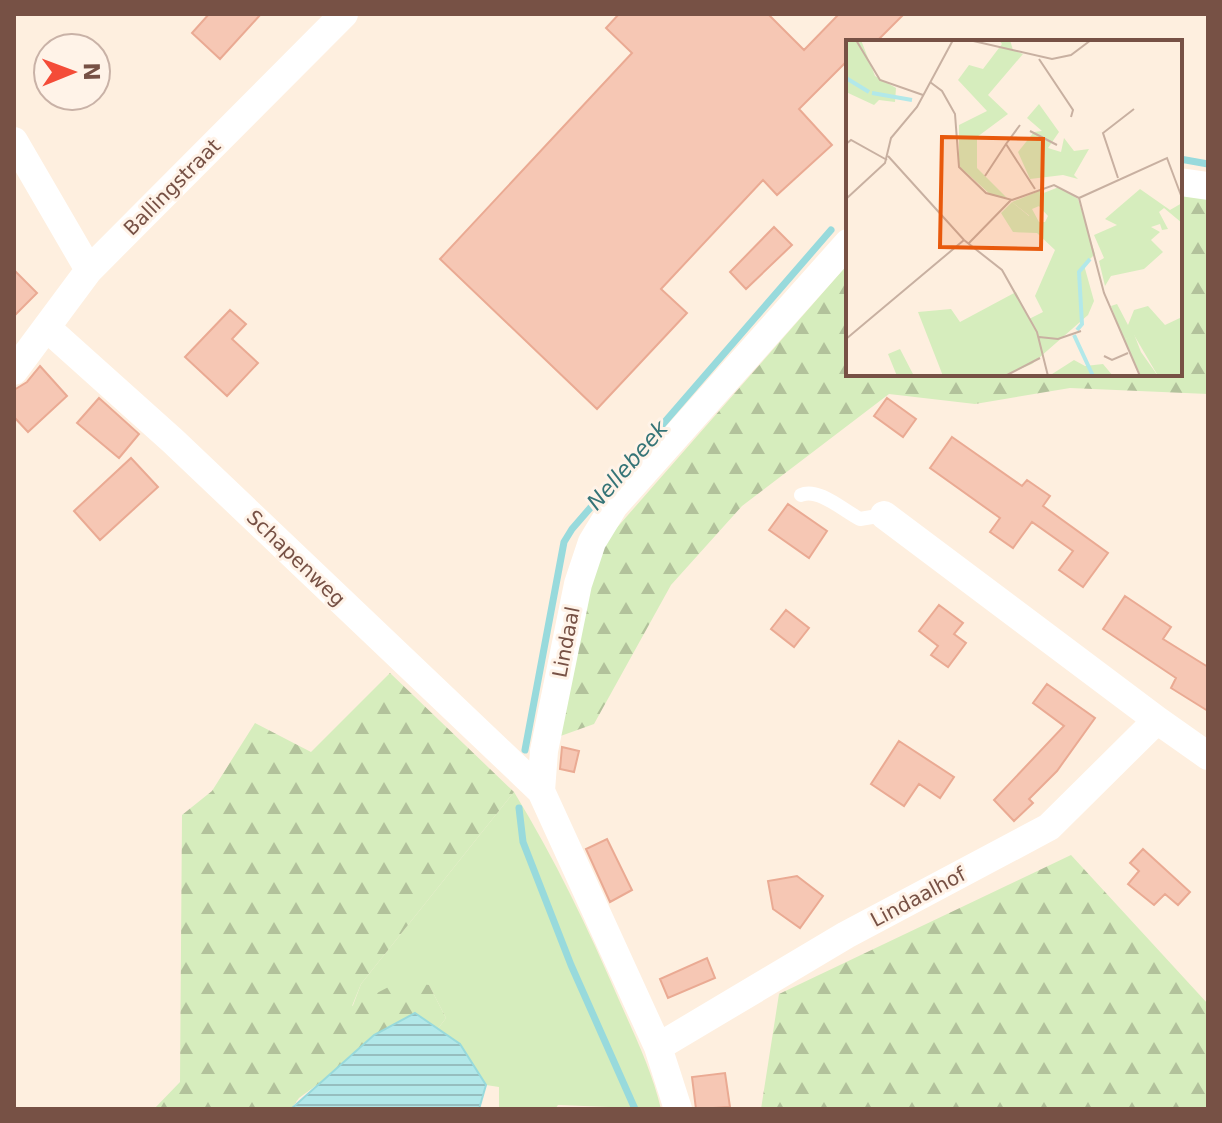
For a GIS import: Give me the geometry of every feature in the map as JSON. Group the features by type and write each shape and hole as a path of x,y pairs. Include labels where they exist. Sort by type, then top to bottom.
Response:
{"street":[{"name":"Ballingstraat","path":"14,371 89,270 344,14"},
{"path":"14,141 89,270"},
{"path":"1182,182 1208,186"},
{"name":"Lindaal","path":"678,1109 658,1047 541,791 544,751 578,584 592,542 614,506 846,245"},
{"name":"Schapenweg","path":"47,328 185,452 541,791"},
{"path":"884,515 1208,756"},
{"name":"Lindaalhof","path":"658,1047 846,935 1049,827 1157,720"}],"lane":[{"path":"801,495 807,492 820,495 860,519 884,515"}],"green space":[{"path":"1182,190 1208,194 1208,394 1070,388 975,404 889,394 742,506 671,585 594,724 555,738 585,564 846,266 846,376 1182,376"},
{"path":"390,673 514,792 361,984 352,1006 400,981 429,985 446,1018 437,1030 415,1013 299,1098 291,1109 154,1109 180,1082 182,815 212,791 255,723 311,752"},
{"path":"514,792 557,868 595,947 643,1054 661,1109 558,1105 555,1109 499,1109 499,1087 486,1085 460,1044 437,1030 446,1018 429,985 352,1008 361,984"},
{"path":"1071,855 1208,1004 1208,1109 761,1109 779,994"}],"water":[{"path":"415,1013 460,1044 486,1085 479,1109 291,1109 374,1035"}],"building":[{"path":"209,14 261,14 220,59 192,33"},
{"path":"619,14 768,14 804,50 839,14 904,14 878,40 846,40 846,62 799,109 832,145 777,195 763,180 661,289 687,313 597,409 440,259 632,53 606,28"},
{"path":"774,227 792,245 746,289 730,272"},
{"path":"14,270 37,293 14,316"},
{"path":"230,310 246,324 232,339 258,363 227,396 185,357"},
{"path":"40,366 67,396 28,432 14,417 14,390 27,382"},
{"path":"99,398 139,434 119,458 77,423"},
{"path":"887,398 916,419 903,437 874,416"},
{"path":"952,437 1022,486 1027,480 1050,496 1043,506 1108,553 1083,587 1059,570 1073,551 1032,522 1013,548 990,532 1000,518 930,468"},
{"path":"131,458 158,487 100,540 74,511"},
{"path":"788,504 827,531 809,558 769,530"},
{"path":"1125,596 1171,627 1163,639 1208,667 1208,711 1171,688 1176,678 1103,629"},
{"path":"939,605 963,623 954,634 966,643 948,667 931,655 938,646 919,631"},
{"path":"786,610 809,628 794,647 771,629"},
{"path":"1047,684 1095,718 1057,771 1029,799 1033,803 1014,821 994,800 1064,726 1033,703"},
{"path":"899,741 954,777 940,798 919,784 904,806 871,784"},
{"path":"562,747 579,751 574,772 560,769"},
{"path":"607,839 632,890 610,902 586,849"},
{"path":"1143,849 1190,892 1178,905 1165,894 1154,905 1128,884 1139,871 1130,863"},
{"path":"797,876 823,896 800,928 773,909 768,881"},
{"path":"707,958 715,978 668,998 660,979"},
{"path":"725,1073 730,1107 696,1109 692,1077"}],"waterway":[{"name":"Nellebeek","path":"1182,159 1208,164"},
{"name":"Nellebeek","path":"525,750 564,542 831,230"},
{"name":"Nellebeek","path":"519,808 523,842 571,965 635,1109"}]}
